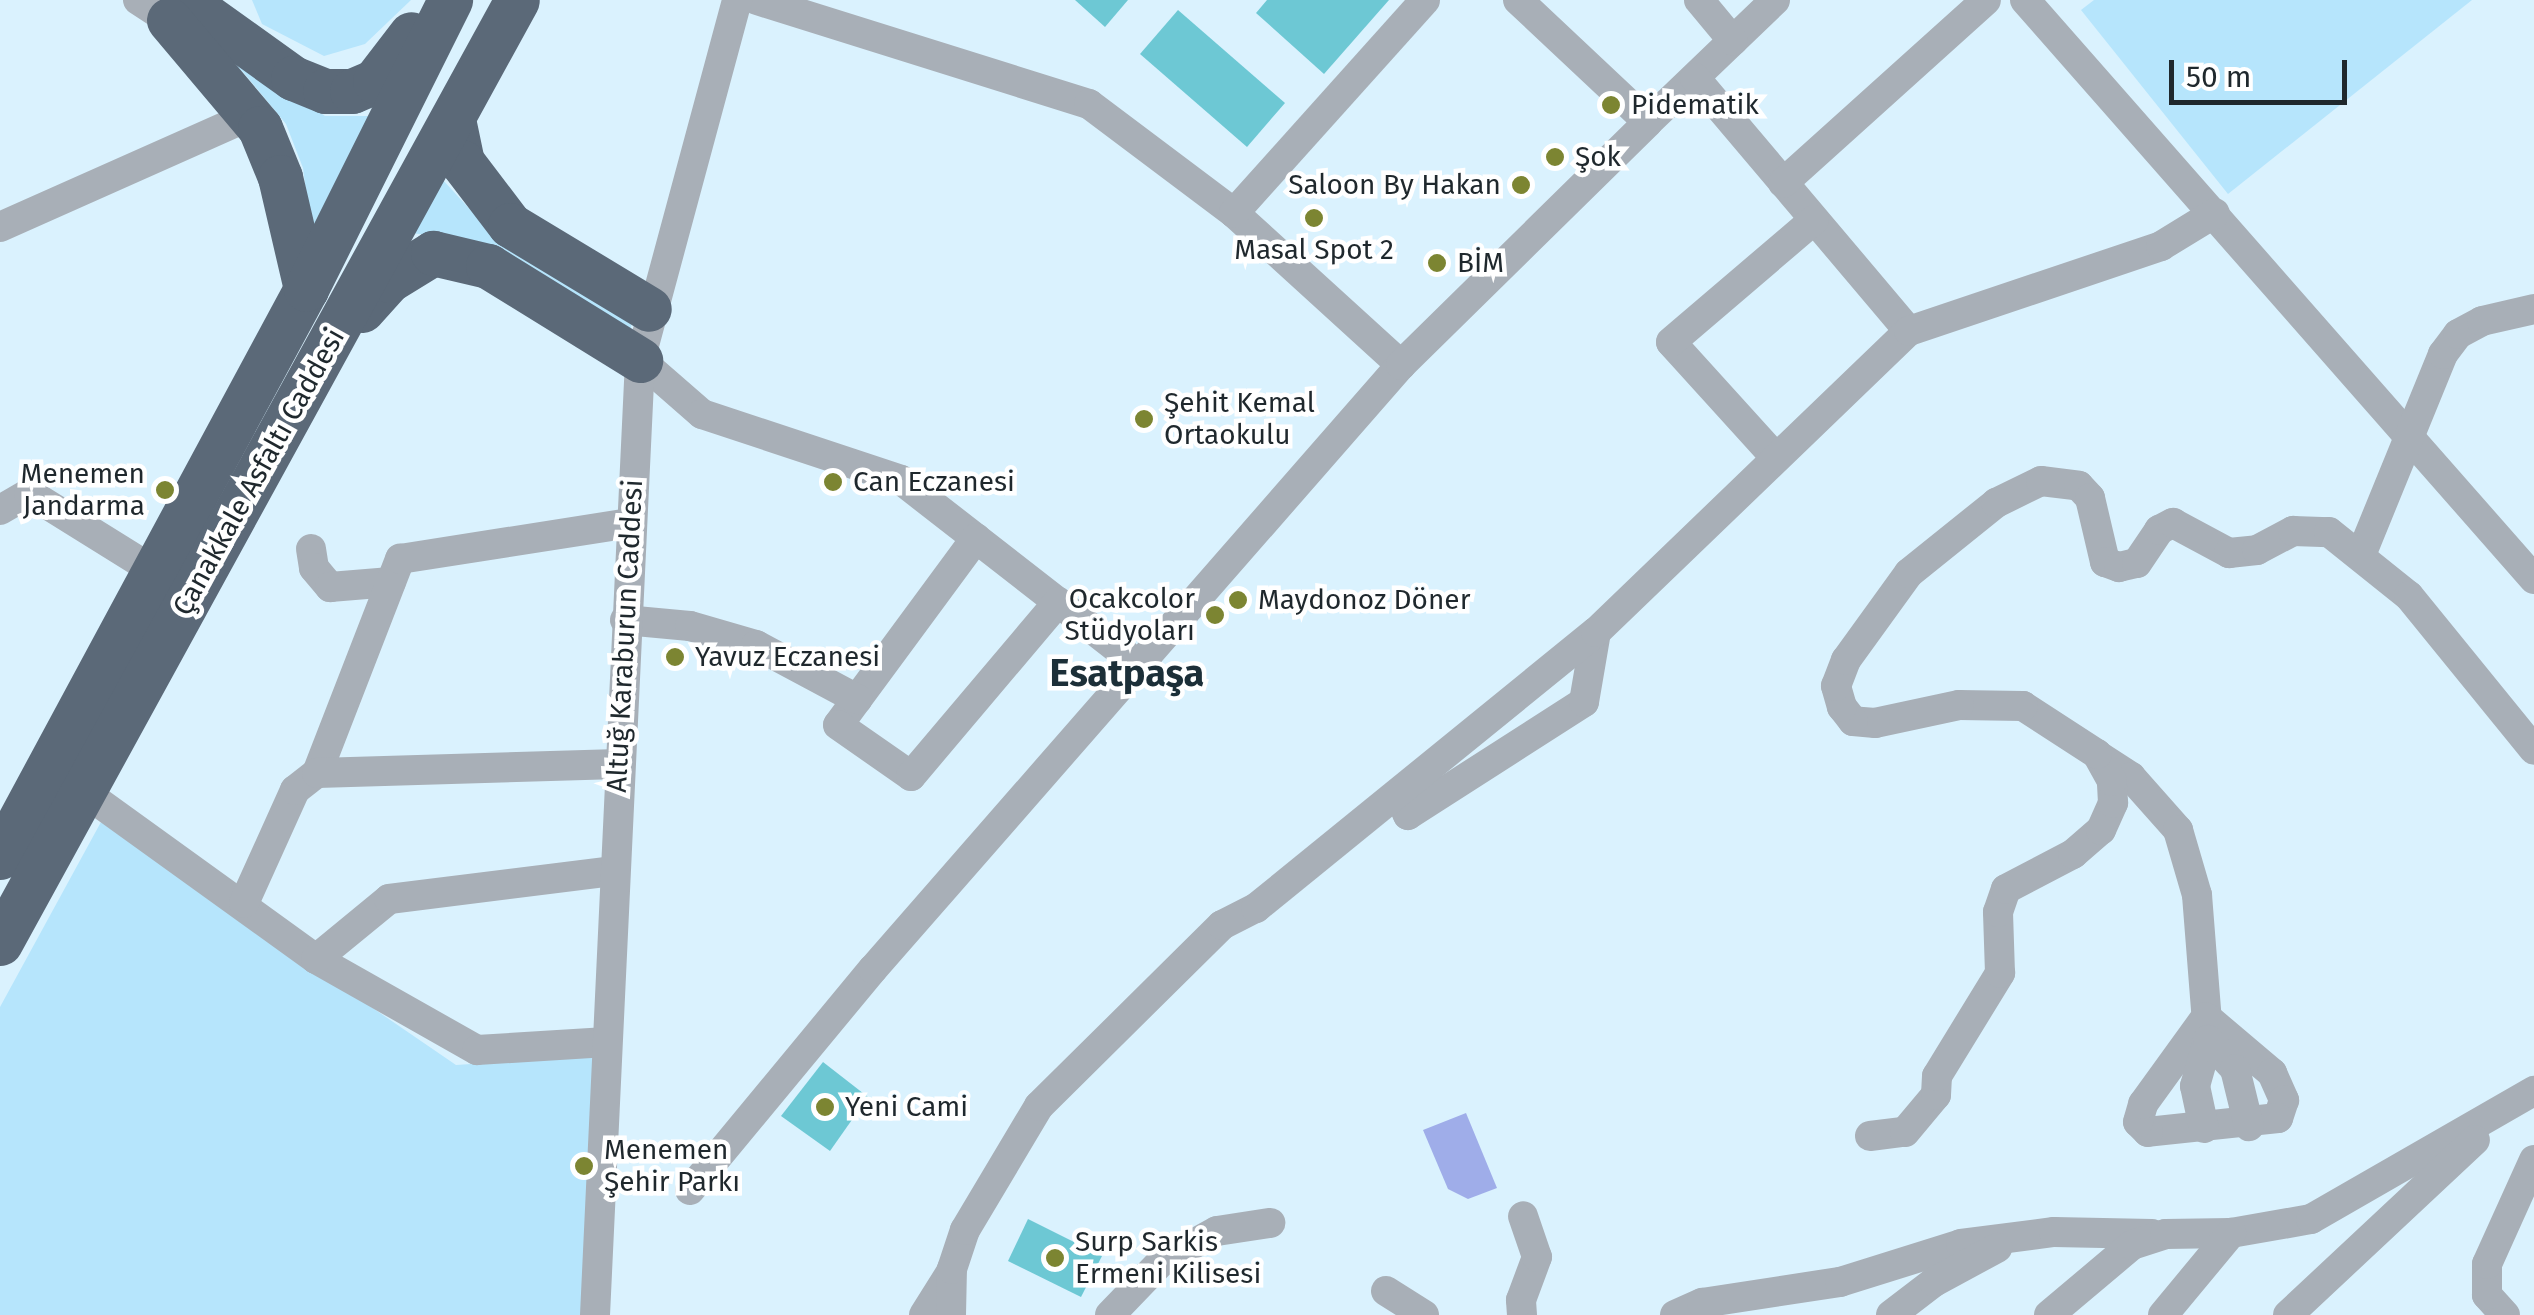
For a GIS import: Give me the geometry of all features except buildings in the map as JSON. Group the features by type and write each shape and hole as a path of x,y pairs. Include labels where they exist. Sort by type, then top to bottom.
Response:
{"highway":[{"path":"228,0 270,58 293,78 326,91 364,88 385,70 436,0"},
{"name":"Çanakkale Asfaltı Caddesi","path":"0,856 306,289 450,0"},
{"name":"Çanakkale Asfaltı Caddesi","path":"0,944 517,0"},
{"path":"166,5 270,58"},
{"path":"166,5 250,115 280,177 306,289"},
{"path":"453,119 462,162 510,225 649,309"},
{"path":"327,348 388,280 433,253 488,266 640,360"}],"street":[{"name":"Altuğ Karaburun Caddesi","path":"595,1315 629,522 640,360 649,309 737,0"},
{"path":"757,0 1088,104 1234,214 1401,366"},
{"path":"1234,214 1425,0"},
{"path":"1518,0 1648,122"},
{"path":"1698,0 1734,41"},
{"path":"690,1190 1139,665 1401,366 1775,0"},
{"path":"1783,182 1986,0"},
{"path":"2025,0 2534,579"},
{"path":"1696,78 1909,331"},
{"path":"0,227 250,115"},
{"path":"924,1315 952,1270 965,1230 1003,1161 1074,1068 1222,926 1256,908 1596,632 1909,331 2161,246 2215,213"},
{"path":"1776,458 1671,342 1814,220"},
{"path":"2361,555 2412,442 2443,354 2458,334 2534,309"},
{"path":"640,360 702,414 901,480 1139,665"},
{"path":"2204,1128 2195,1086 2207,1028 2197,895 2178,830 2131,777 2022,706 1992,702 1875,723 1852,721 1836,686 1846,660 1909,573 1980,514 2040,481 2062,479 2090,498 2106,562 2119,567 2137,563 2159,530 2172,523 2229,553 2257,550 2294,532 2329,532 2361,555 2448,639 2534,750"},
{"path":"0,510 29,494 156,572"},
{"path":"244,903 295,790 317,773 400,559 629,522"},
{"path":"976,538 838,725 911,776 1058,602"},
{"path":"311,548 314,568 330,587 391,582"},
{"path":"625,620 690,626 756,645 857,700"},
{"path":"1399,795 1408,815 1584,702 1596,632"},
{"path":"1870,1136 1905,1132 1936,1095 1937,1076 2000,973 1998,912 2006,889 2073,854 2101,830 2113,804 2112,781 2097,754"},
{"path":"317,773 619,764"},
{"path":"84,792 244,903 316,959 476,1050 607,1042"},
{"path":"316,959 389,899 614,871"},
{"path":"2207,1028 2272,1073 2284,1100 2278,1118 2249,1126 2148,1132 2138,1122 2207,1028"},
{"path":"1675,1315 1719,1300 1840,1282 1961,1244 2023,1238 2231,1232 2311,1219 2534,1091"},
{"path":"2288,1315 2506,1110"},
{"path":"2486,1308 2487,1264 2502,1220 2534,1160"},
{"path":"1522,1315 1536,1257 1523,1216"},
{"path":"1110,1315 1162,1262 1217,1231 1270,1223"},
{"path":"2163,1315 2231,1232"},
{"path":"2048,1315 2132,1245 2165,1234"},
{"path":"1892,1315 1934,1282 2023,1238"},
{"path":"951,1315 952,1270"},
{"path":"1386,1292 1424,1315"}],"shaded area":[{"path":"252,0 411,0 365,44 324,56 262,24"},
{"path":"2094,0 2472,0 2228,194 2081,10"},
{"path":"199,33 325,116 371,116 311,233 303,168 286,124 243,72"},
{"path":"442,179 489,230 632,322 630,333 481,243 412,233"},
{"path":"101,822 456,1065 594,1056 586,1315 0,1315 0,1007"}],"water":[{"path":"1466,1113 1497,1188 1468,1199 1448,1189 1423,1130"}],"place":[{"name":"Pidematik","path":"1611,105"},
{"name":"Şok","path":"1555,157"},
{"name":"Saloon By Hakan","path":"1521,185"},
{"name":"Masal Spot 2","path":"1314,218"},
{"name":"BİM","path":"1437,263"},
{"name":"Şehit Kemal Ortaokulu","path":"1144,419"},
{"name":"Can Eczanesi","path":"833,482"},
{"name":"Menemen Jandarma","path":"165,490"},
{"name":"Maydonoz Döner","path":"1238,600"},
{"name":"Ocakcolor Stüdyoları","path":"1215,615"},
{"name":"Yavuz Eczanesi","path":"675,657"},
{"name":"Yeni Cami","path":"825,1107"},
{"name":"Menemen Şehir Parkı","path":"584,1166"},
{"name":"Surp Sarkis Ermeni Kilisesi","path":"1055,1258"}],"district":[{"name":"Esatpaşa","path":"1127,674"}]}
